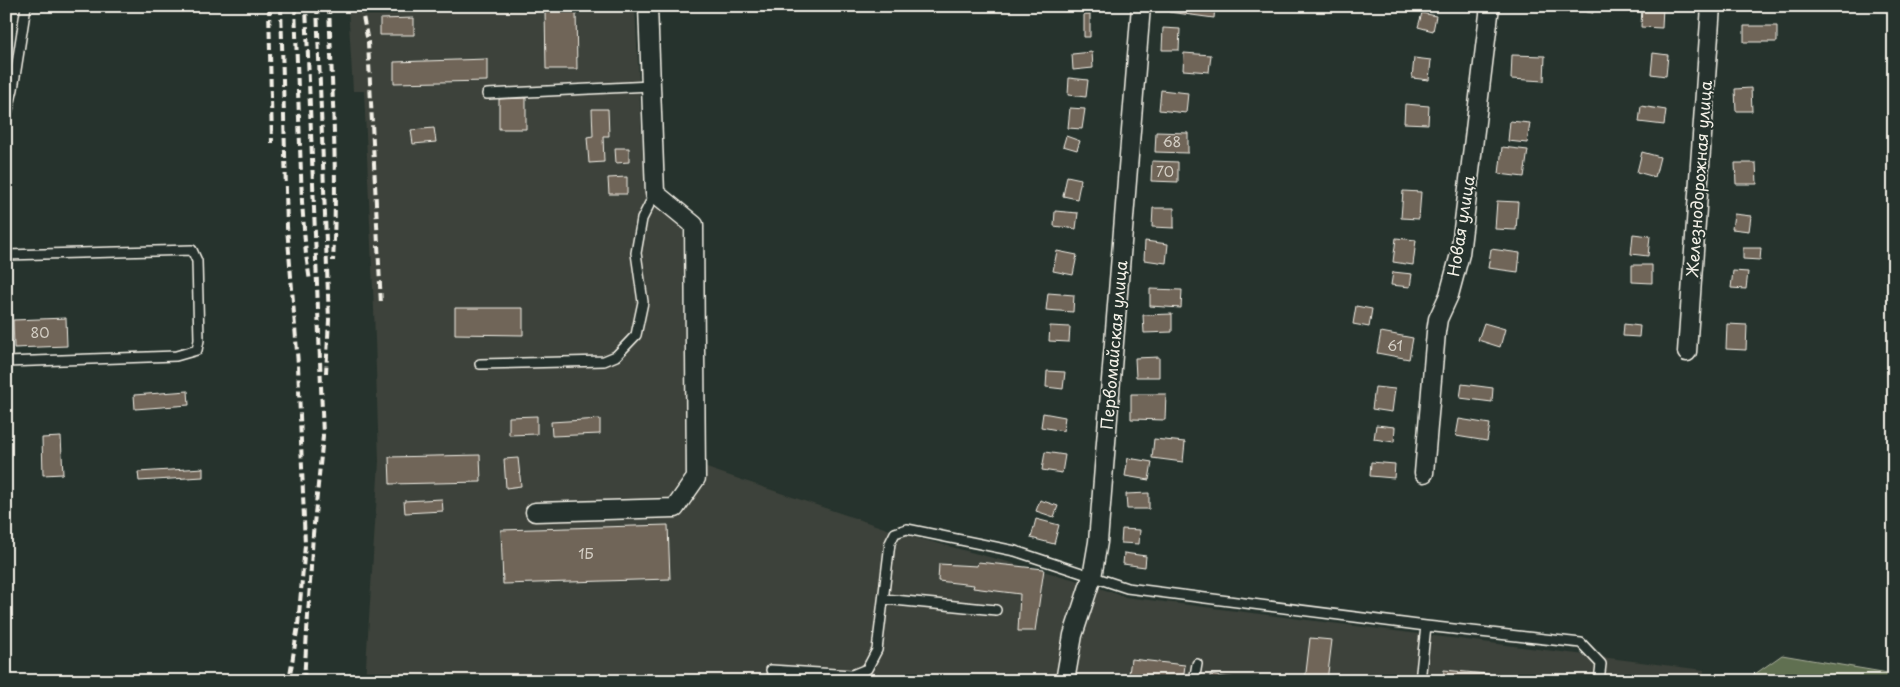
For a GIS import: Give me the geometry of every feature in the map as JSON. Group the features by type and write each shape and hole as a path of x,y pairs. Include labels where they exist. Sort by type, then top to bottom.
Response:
{"street":[{"path":"535,512 675,508 696,478 694,224 655,193 648,6"},
{"name":"Первомайская улица","path":"1065,681 1073,634 1092,577 1098,542 1140,6"},
{"name":"Новая улица","path":"1424,473 1436,332 1438,319 1449,295 1460,254 1490,6"},
{"name":"Железнодорожная улица","path":"1687,352 1711,6"}],"lane":[{"path":"6,118 26,6"},
{"path":"487,94 651,86"},
{"path":"480,364 604,361 616,356 636,335 643,302 636,253 642,219 655,193"},
{"path":"6,256 192,250 197,261 199,340 197,350 176,356 6,362"},
{"path":"771,670 852,675 867,669 877,650 890,543 895,534 907,529 1015,551 1127,588 1426,626 1581,643 1601,664 1598,681"},
{"path":"884,599 996,610"},
{"path":"1420,681 1426,626"},
{"path":"1194,681 1197,664"}],"shaded area":[{"path":"348,6 635,6 645,195 683,230 686,461 899,533 1080,581 1125,597 1704,670 1703,681 365,681 379,461 364,91 353,91"}],"green space":[{"path":"1782,655 1894,674 1894,681 1745,681"}],"building":[{"path":"1170,6 1215,6 1214,18 1169,12"},
{"path":"1570,6 1594,6 1593,13 1570,9"},
{"path":"1642,6 1663,6 1662,28 1641,27"},
{"path":"545,10 576,10 577,69 546,69"},
{"path":"1422,13 1436,16 1433,31 1418,27"},
{"path":"1084,14 1090,14 1090,37 1084,37"},
{"path":"414,18 414,35 380,35 380,19"},
{"path":"1744,26 1777,26 1777,42 1744,42"},
{"path":"1163,28 1180,29 1179,50 1162,50"},
{"path":"1092,52 1093,68 1073,70 1072,54"},
{"path":"1184,53 1211,55 1209,72 1183,70"},
{"path":"1653,53 1668,55 1666,76 1651,74"},
{"path":"1512,55 1545,56 1544,81 1511,79"},
{"path":"1414,58 1431,60 1429,80 1412,78"},
{"path":"487,59 487,81 394,83 394,62"},
{"path":"1069,78 1088,80 1086,97 1068,95"},
{"path":"1751,88 1752,111 1736,111 1735,89"},
{"path":"1161,90 1188,93 1186,113 1159,110"},
{"path":"526,98 526,129 499,129 499,99"},
{"path":"1405,104 1429,106 1428,124 1404,123"},
{"path":"1641,106 1666,110 1664,125 1639,122"},
{"path":"1070,108 1085,109 1082,129 1068,128"},
{"path":"592,109 608,109 609,136 603,136 604,162 589,163 587,137 593,136"},
{"path":"1510,121 1530,123 1527,143 1508,141"},
{"path":"434,128 436,142 413,144 411,130"},
{"path":"1156,132 1188,133 1188,153 1155,152"},
{"path":"1066,136 1080,141 1077,150 1063,146"},
{"path":"1502,147 1528,150 1524,177 1499,174"},
{"path":"615,148 629,148 629,162 616,163"},
{"path":"1642,152 1660,157 1655,177 1637,172"},
{"path":"1152,161 1178,162 1178,182 1151,181"},
{"path":"1735,163 1756,163 1757,184 1736,184"},
{"path":"1067,176 1081,179 1077,199 1063,196"},
{"path":"627,177 627,194 609,194 608,178"},
{"path":"1403,191 1421,192 1419,219 1401,218"},
{"path":"1497,201 1518,202 1516,230 1495,229"},
{"path":"1153,208 1174,208 1174,228 1152,227"},
{"path":"1055,211 1078,213 1076,229 1054,226"},
{"path":"1734,214 1751,216 1749,231 1732,229"},
{"path":"1633,234 1650,236 1648,256 1631,254"},
{"path":"1396,238 1416,240 1413,265 1393,262"},
{"path":"1145,241 1168,244 1166,263 1144,260"},
{"path":"1743,248 1761,248 1760,260 1743,259"},
{"path":"1491,249 1520,253 1518,272 1488,268"},
{"path":"1057,251 1077,255 1073,275 1053,271"},
{"path":"1632,265 1652,265 1652,283 1632,282"},
{"path":"1733,271 1748,272 1746,289 1731,288"},
{"path":"1393,272 1412,274 1410,287 1391,285"},
{"path":"1150,289 1182,290 1181,308 1150,306"},
{"path":"1048,293 1074,295 1073,312 1046,310"},
{"path":"1356,306 1372,309 1369,327 1353,324"},
{"path":"455,308 523,308 523,335 455,334"},
{"path":"1172,314 1172,332 1144,333 1143,315"},
{"path":"66,318 67,346 14,348 13,320"},
{"path":"1484,323 1505,329 1500,347 1478,340"},
{"path":"1624,324 1640,326 1639,337 1623,336"},
{"path":"1727,324 1747,325 1746,350 1726,349"},
{"path":"1050,326 1070,327 1069,342 1049,341"},
{"path":"1381,332 1413,338 1409,359 1377,353"},
{"path":"1159,357 1159,377 1136,377 1135,358"},
{"path":"1047,371 1065,372 1063,389 1046,387"},
{"path":"1462,384 1493,388 1492,402 1460,398"},
{"path":"1375,387 1395,389 1392,412 1372,409"},
{"path":"188,391 189,405 135,409 134,395"},
{"path":"1131,394 1166,394 1165,420 1131,419"},
{"path":"1043,413 1065,417 1063,431 1041,427"},
{"path":"537,416 537,434 509,435 509,417"},
{"path":"600,419 600,434 552,436 551,422"},
{"path":"1459,419 1490,424 1487,441 1456,436"},
{"path":"1376,425 1395,427 1394,442 1374,439"},
{"path":"61,437 63,474 43,475 42,438"},
{"path":"1154,439 1185,442 1183,462 1152,458"},
{"path":"1045,452 1065,455 1062,473 1042,470"},
{"path":"480,455 481,482 390,484 389,457"},
{"path":"518,458 521,486 506,488 504,459"},
{"path":"1128,458 1152,462 1149,480 1125,476"},
{"path":"1371,462 1395,464 1394,478 1370,476"},
{"path":"203,468 203,477 139,481 138,472"},
{"path":"1149,493 1149,509 1127,509 1126,494"},
{"path":"442,499 443,511 405,513 404,501"},
{"path":"1040,500 1058,506 1054,517 1036,511"},
{"path":"1036,519 1059,525 1054,544 1031,538"},
{"path":"668,525 670,579 503,584 501,530"},
{"path":"1122,529 1140,530 1139,544 1121,543"},
{"path":"1124,553 1146,556 1145,567 1123,564"},
{"path":"978,562 1044,569 1035,631 1018,631 1020,594 973,588 974,585 938,581 939,564 977,566"},
{"path":"1310,638 1332,640 1327,681 1305,681"},
{"path":"1131,659 1185,665 1183,681 1128,681"},
{"path":"1444,670 1497,675 1497,681 1443,681"},
{"path":"1210,675 1251,681 1210,681"},
{"path":"600,677 600,681 492,681"}],"railway":[{"path":"269,6 272,143"},
{"path":"281,6 287,227 298,364 305,545 298,626 289,681"},
{"path":"295,6 302,202 310,281"},
{"path":"304,681 313,534 323,436 306,6"},
{"path":"317,6 329,320 326,373"},
{"path":"329,6 335,165 333,261"},
{"path":"361,6 368,42 381,305"}]}
